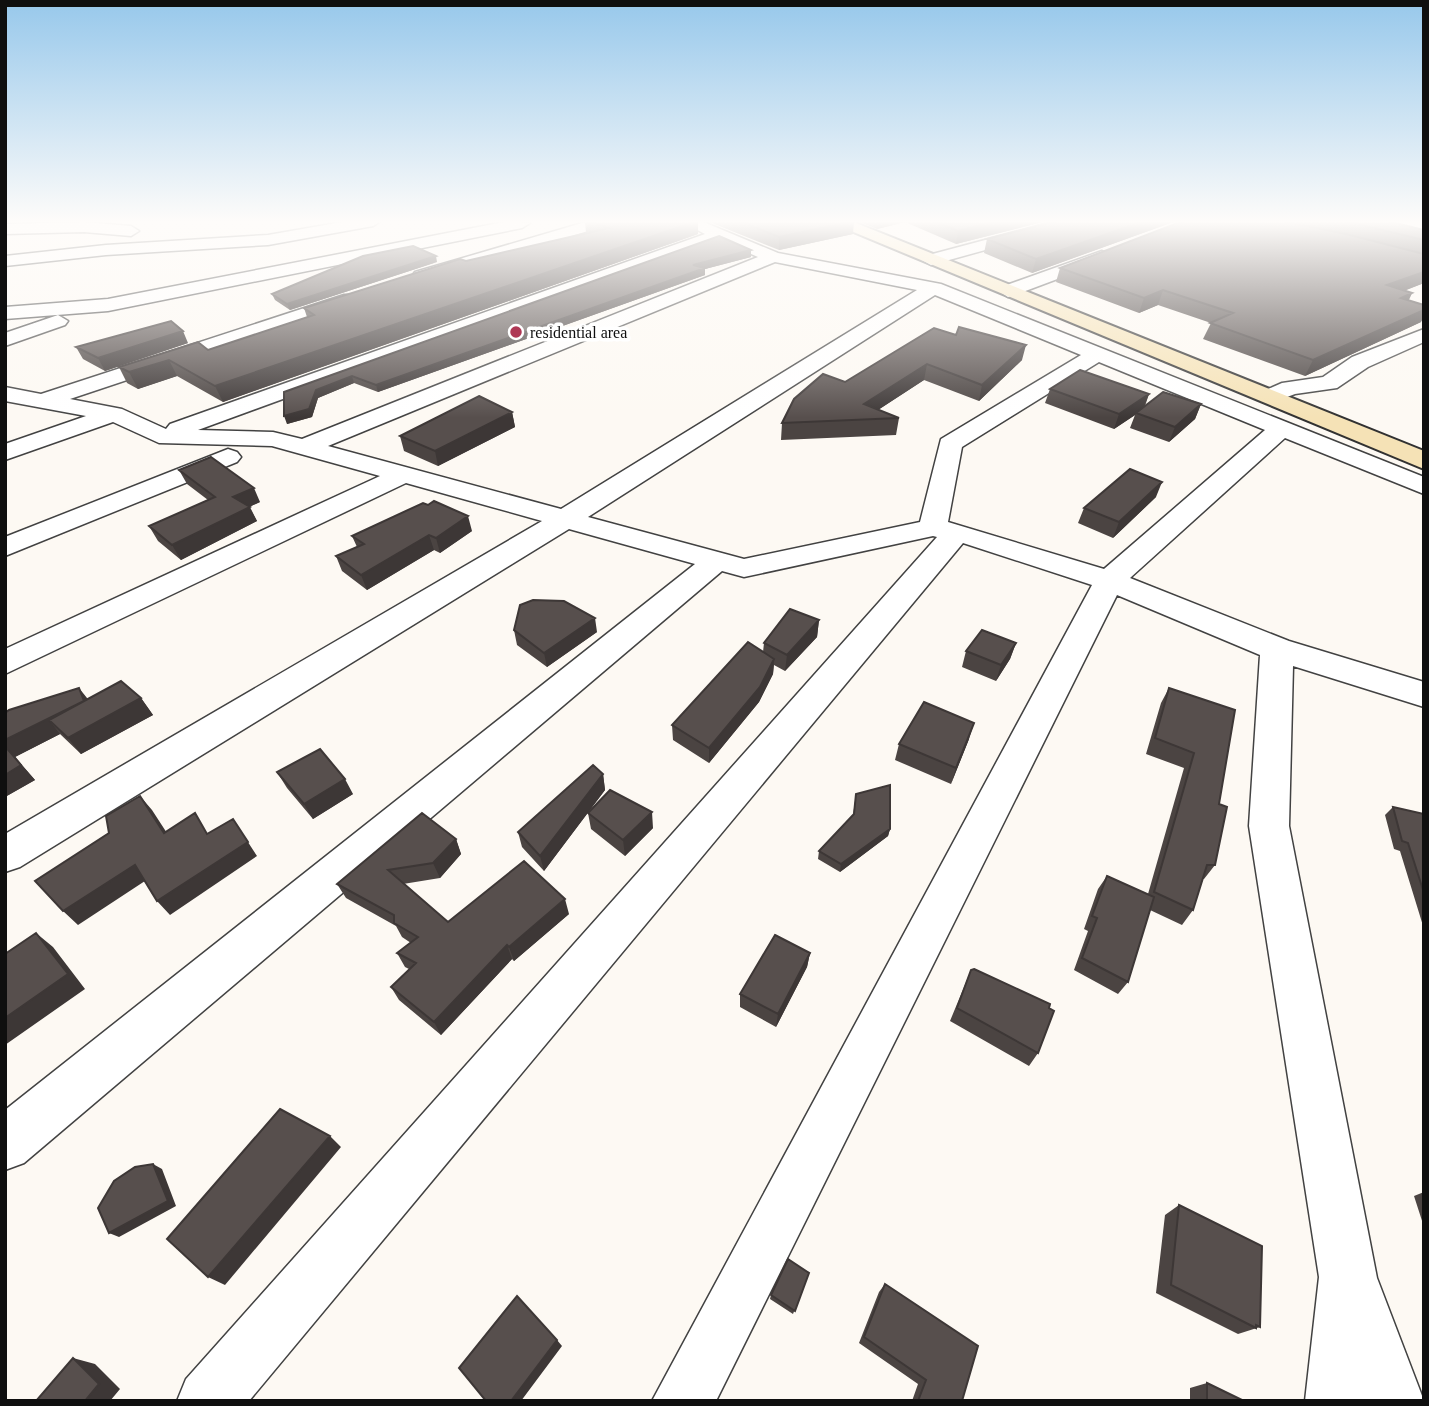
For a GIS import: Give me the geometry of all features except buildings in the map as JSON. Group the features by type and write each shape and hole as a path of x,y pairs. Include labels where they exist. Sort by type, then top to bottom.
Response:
{"main road":[{"path":"988,287 1007,291 1424,461"}],"street":[{"path":"5,313 108,305 201,287"},
{"path":"159,436 574,287"},
{"path":"305,447 701,287"},
{"path":"5,856 565,519 914,287"},
{"path":"959,287 1097,354 1424,486"},
{"path":"1007,291 1019,287"},
{"path":"43,401 374,292"},
{"path":"5,340 108,305"},
{"path":"1269,397 1290,388 1329,383 1360,362 1424,335"},
{"path":"208,1401 945,530 950,444 1097,354"},
{"path":"5,394 114,414 159,436 273,439 744,568 945,530 1109,581 1277,649 1424,695"},
{"path":"5,453 114,414"},
{"path":"683,1401 1109,581 1281,429"},
{"path":"5,547 273,439"},
{"path":"5,663 403,475"},
{"path":"5,1144 716,561"},
{"path":"1277,649 1269,826 1348,1277 1395,1401"},
{"path":"1336,1401 1348,1277"}],"place":[{"name":"residential area","path":"516,332"}]}
